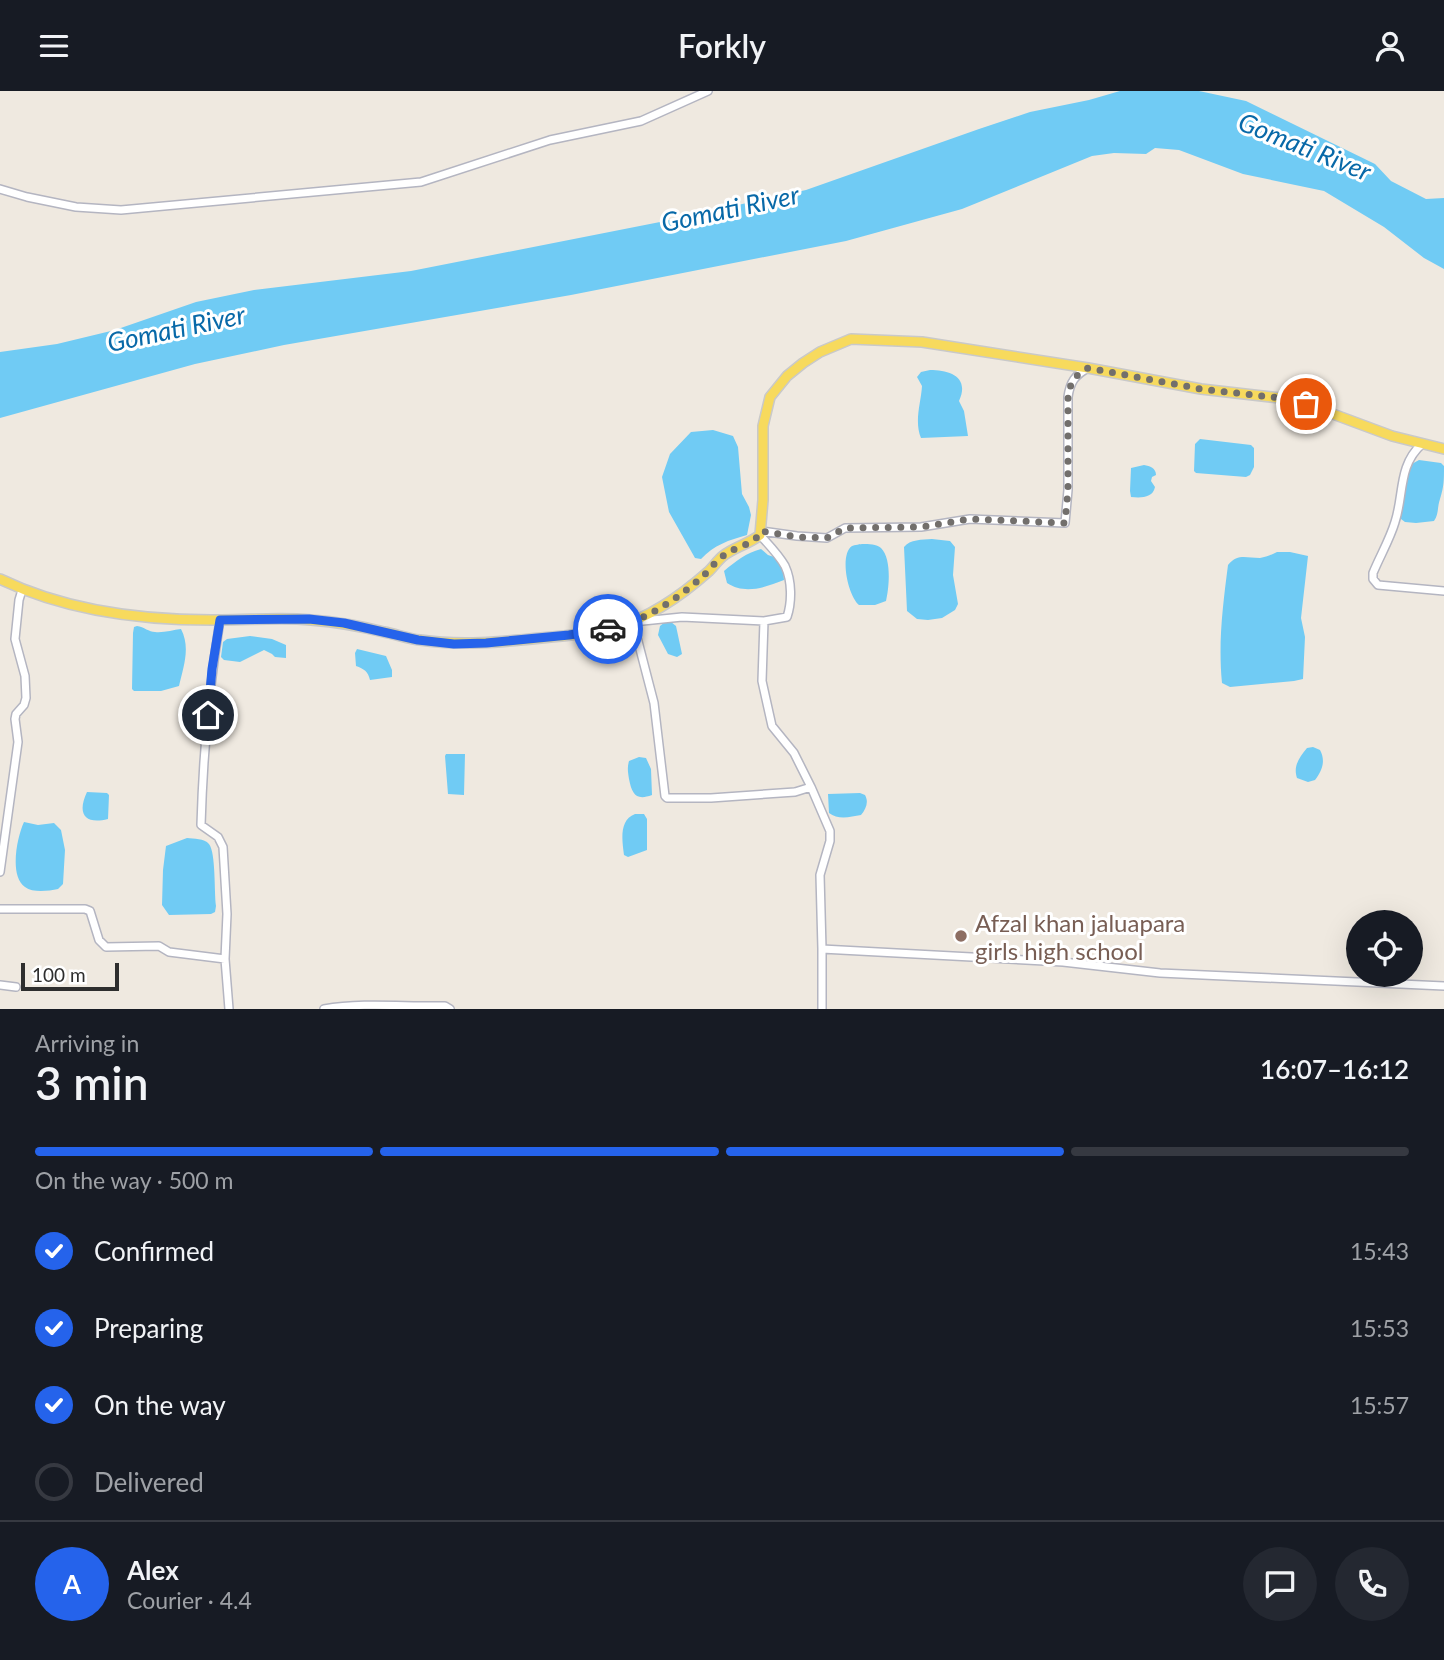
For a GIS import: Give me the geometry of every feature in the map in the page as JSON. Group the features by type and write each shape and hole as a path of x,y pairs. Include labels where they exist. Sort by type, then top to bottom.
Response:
{"main road":[{"path":"0,579 22,590 103,611 148,617 220,620 309,619 344,623 418,640 454,644 569,635 633,622 656,611 691,587 724,554 761,533 763,426 770,397 787,376 820,352 851,339 922,342 1201,389 1280,398 1306,404 1384,434 1444,449"}],"street":[{"path":"683,103 690,91"},
{"path":"0,189 76,207 121,210 421,182 550,140 640,121 708,91"},
{"path":"761,533 827,538 845,528 921,527 970,519 1065,523 1068,490 1068,397 1070,384 1088,368"},
{"path":"1422,445 1411,456 1400,489 1396,520 1373,573 1373,579 1378,585 1444,591"},
{"path":"761,533 786,568 790,604 786,618 764,621 682,617 633,622 654,703 664,796 711,798 795,792 811,787"},
{"path":"0,872 18,741 15,719 26,698 15,639 22,590"},
{"path":"220,620 211,682 201,825 218,837 223,847 227,914 225,959 229,1009"},
{"path":"764,621 762,681 772,726 794,753 830,831 830,841 820,876 822,1009"},
{"path":"0,909 85,909 90,911 99,940 106,947 159,946 169,952 225,959"},
{"path":"822,949 1063,962 1160,973 1444,986"},
{"path":"0,985 16,987"},
{"path":"324,1009 343,1006 445,1006 450,1009"}],"water":[{"name":"Gomati River","path":"1120,91 1199,91 1246,101 1375,164 1391,181 1426,199 1444,198 1444,269 1424,258 1384,227 1324,191 1243,174 1179,150 1155,148 1146,154 1114,153 1092,156 962,209 846,241 571,295 284,345 195,364 0,418 0,352 57,344 115,330 196,302 254,290 411,271 806,190 1030,112"},
{"path":"930,370 951,373 960,381 962,393 959,401 964,411 968,436 921,438 918,419 922,386 917,377 921,372"},
{"path":"713,430 733,436 738,447 742,494 751,515 747,535 722,544 701,559 695,558 669,512 662,477 670,454 691,432"},
{"path":"1200,439 1251,445 1254,448 1254,467 1250,475 1246,477 1196,473 1195,444"},
{"path":"1419,460 1441,463 1444,466 1443,487 1434,521 1405,522 1399,512 1410,465"},
{"path":"1144,465 1156,473 1151,481 1155,487 1154,491 1146,497 1131,497 1131,468"},
{"path":"913,541 950,541 955,547 953,575 958,604 955,610 942,618 917,619 907,611 904,547"},
{"path":"863,544 879,547 887,559 889,581 886,601 875,605 859,605 851,593 846,576 848,551 852,546"},
{"path":"761,549 777,558 783,567 784,580 748,589 727,583 724,571 741,558"},
{"path":"1277,552 1308,556 1301,618 1305,637 1303,679 1230,687 1222,683 1221,653 1228,565 1239,558 1260,558"},
{"path":"665,622 676,626 682,654 677,657 668,654 658,635 660,626"},
{"path":"134,627 155,632 181,629 186,651 179,686 161,691 132,689 133,633"},
{"path":"250,636 272,639 286,645 286,658 275,657 264,650 240,662 224,660 221,657 223,642 227,639"},
{"path":"357,649 386,656 392,677 370,680 365,671 356,666"},
{"path":"1313,747 1320,750 1322,766 1315,780 1308,782 1297,778 1296,770 1304,752"},
{"path":"446,754 465,754 464,795 448,794"},
{"path":"639,757 646,758 651,769 652,795 647,797 636,795 629,779 629,761"},
{"path":"87,792 109,795 108,819 93,820 85,816 83,806"},
{"path":"828,794 865,795 867,800 861,815 840,817 829,813"},
{"path":"635,814 644,814 647,819 647,850 628,857 624,855 623,831 626,821"},
{"path":"24,822 38,825 54,823 61,830 65,850 63,884 58,889 32,890 20,882 16,856"},
{"path":"187,838 204,841 211,849 216,906 215,912 211,914 169,915 162,905 166,846"}],"way so far":[{"path":"608,629 633,622 656,611 691,587 724,554 754,540 761,531 797,537 827,538 845,528 921,527 970,519 1065,523 1068,490 1068,397 1070,384 1088,368 1201,389 1280,398 1306,404"}],"place":[{"name":"Afzal khan jaluapara girls high school","path":"961,936"}],"route":[{"path":"208,715 220,620 309,619 344,623 418,640 454,644 569,635 608,629"}]}
